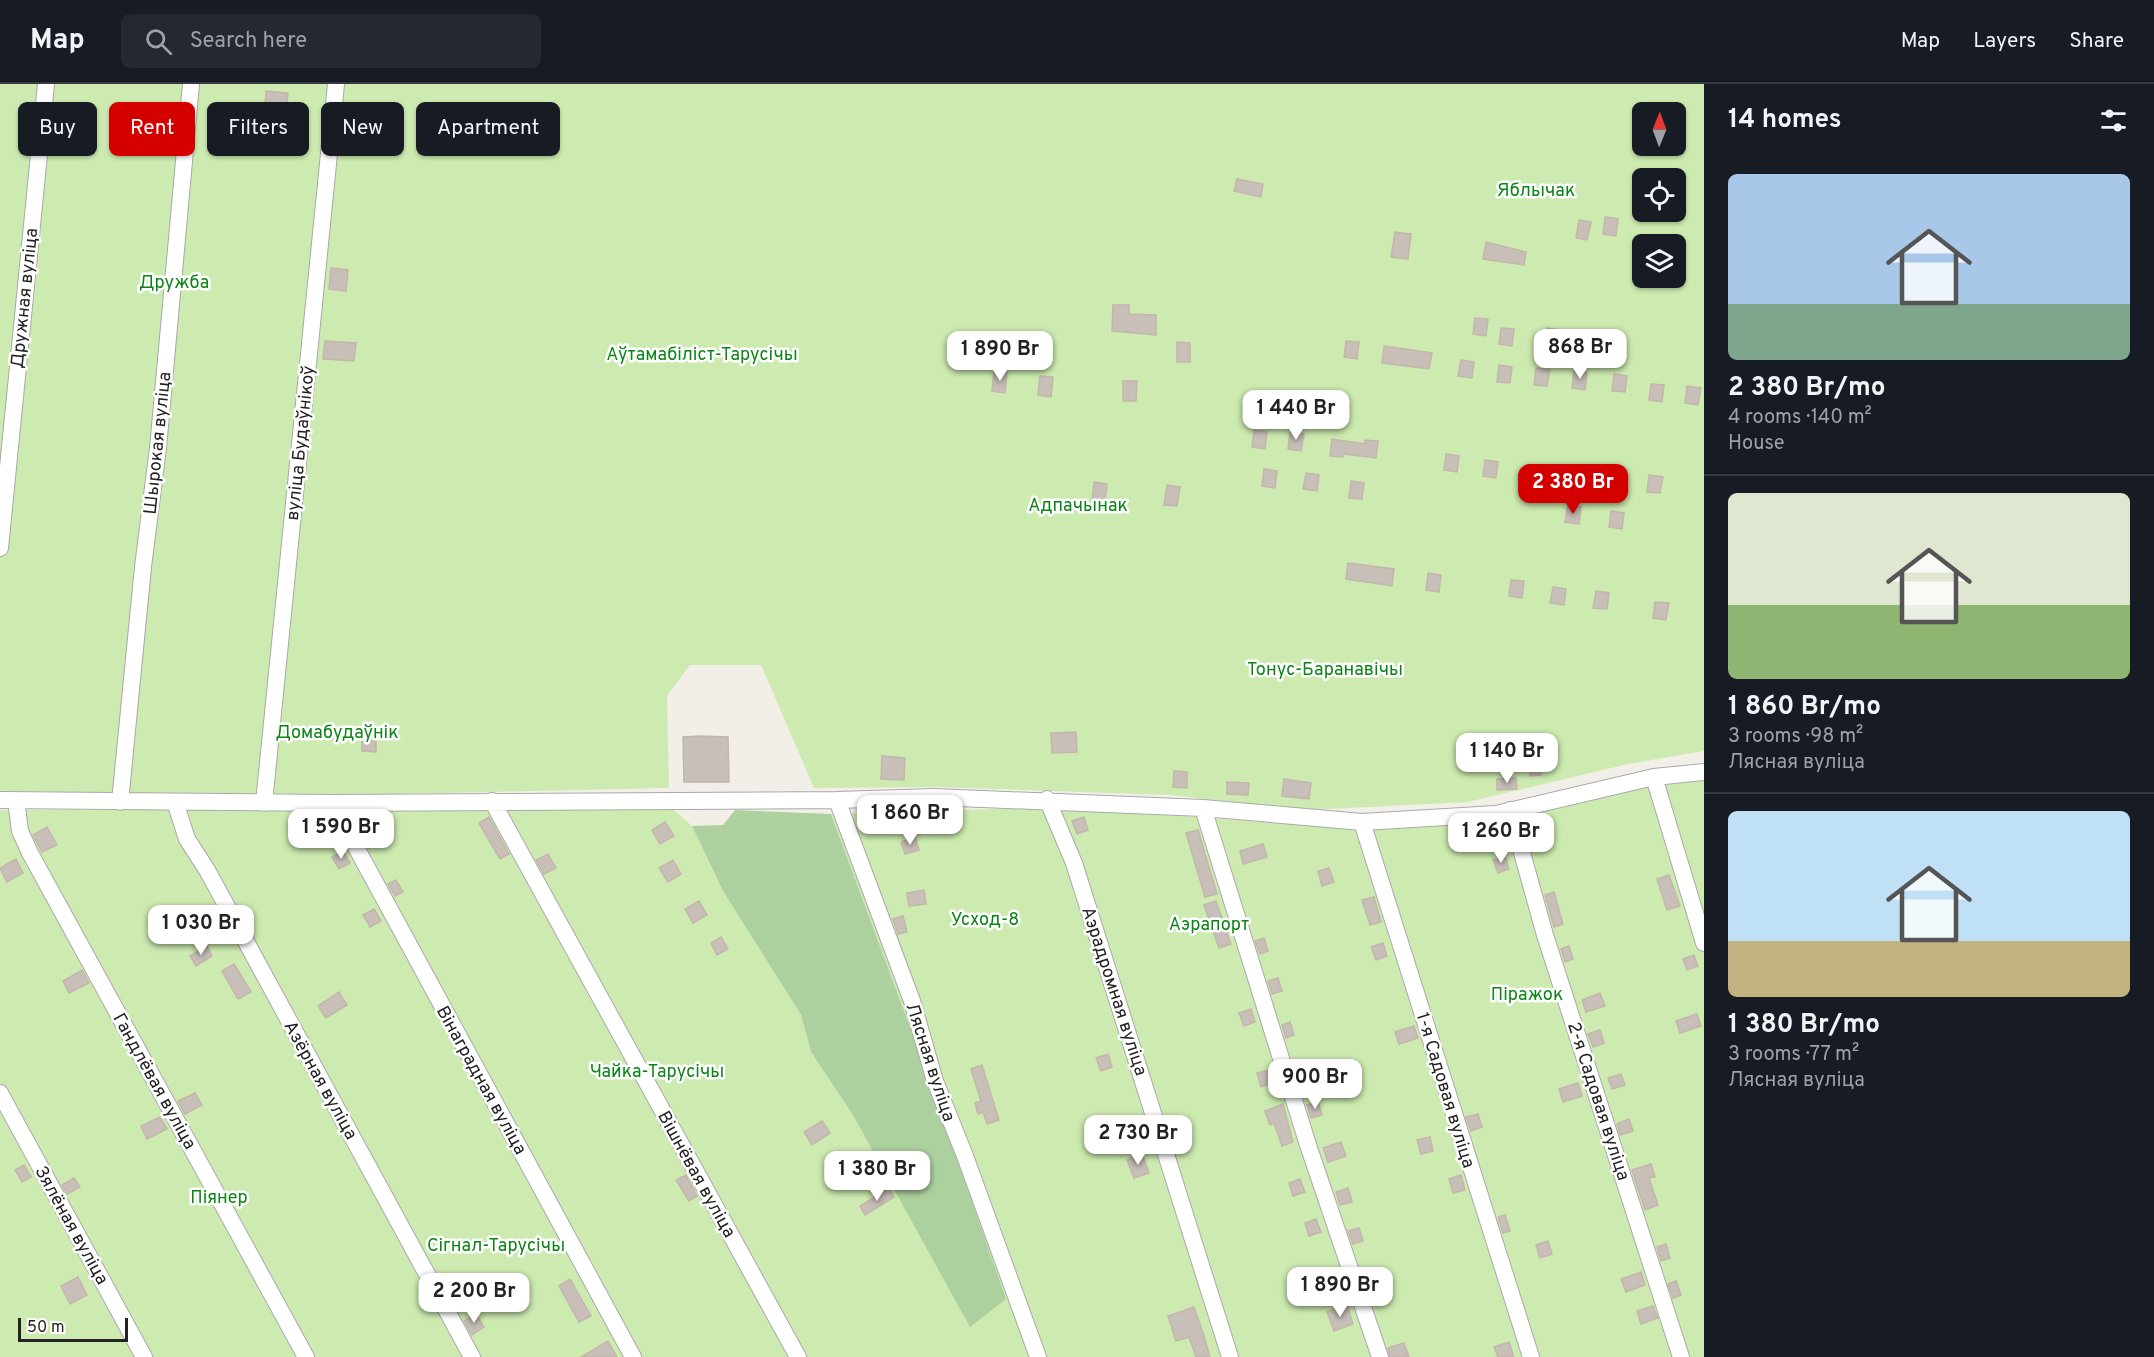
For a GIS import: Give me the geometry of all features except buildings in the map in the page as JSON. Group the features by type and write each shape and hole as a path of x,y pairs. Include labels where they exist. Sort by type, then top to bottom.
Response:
{"street":[{"name":"Дружная вуліца","path":"0,548 46,84"},
{"name":"Шырокая вуліца","path":"120,802 143,567 158,448 191,84"},
{"name":"вуліца Будаўнікоў","path":"264,803 336,84"},
{"path":"8,800 332,803 837,800 934,797 1203,808 1362,822 1430,820 1510,810 1654,777 1704,772"},
{"path":"1654,777 1704,943"},
{"name":"Гандлёвая вуліца","path":"8,800 30,853 306,1357"},
{"name":"Лясная вуліца","path":"837,800 902,973 935,1081 1038,1357"},
{"name":"Аэрадромная вуліца","path":"1047,800 1074,863 1230,1357"},
{"name":"Вішнёвая вуліца","path":"492,801 798,1357"},
{"name":"Азёрная вуліца","path":"175,802 187,838 472,1357"},
{"name":"Вінаградная вуліца","path":"332,803 633,1357"},
{"path":"1203,808 1308,1145 1380,1357"},
{"name":"2-я Садовая вуліца","path":"1510,810 1545,935 1681,1357"},
{"name":"1-я Садовая вуліца","path":"1362,822 1531,1357"},
{"name":"Зялёная вуліца","path":"0,1093 144,1357"}],"green space":[{"path":"0,84 1704,84 1704,751 1628,764 1468,802 1309,810 1169,795 937,787 814,788 761,665 690,665 667,696 669,788 395,794 0,793"},
{"path":"1704,780 1704,1357 0,1357 0,810 673,809 692,826 723,891 801,1015 811,1052 853,1115 923,1062 831,814 1057,807 1288,824 1381,826 1648,785"},
{"path":"735,810 831,814 923,1062 1006,1299 970,1327 853,1115 811,1052 801,1015 723,891 692,826 723,825"}],"park label":[{"name":"Яблычак","path":"1536,190"},
{"name":"Дружба","path":"174,282"},
{"name":"Аўтамабіліст-Тарусічы","path":"702,354"},
{"name":"Адпачынак","path":"1078,505"},
{"name":"Тонус-Баранавічы","path":"1325,669"},
{"name":"Домабудаўнік","path":"337,732"},
{"name":"Усход-8","path":"985,919"},
{"name":"Аэрапорт","path":"1209,924"},
{"name":"Піражок","path":"1527,994"},
{"name":"Чайка-Тарусічы","path":"657,1071"},
{"name":"Піянер","path":"219,1197"},
{"name":"Сігнал-Тарусічы","path":"496,1245"}]}
